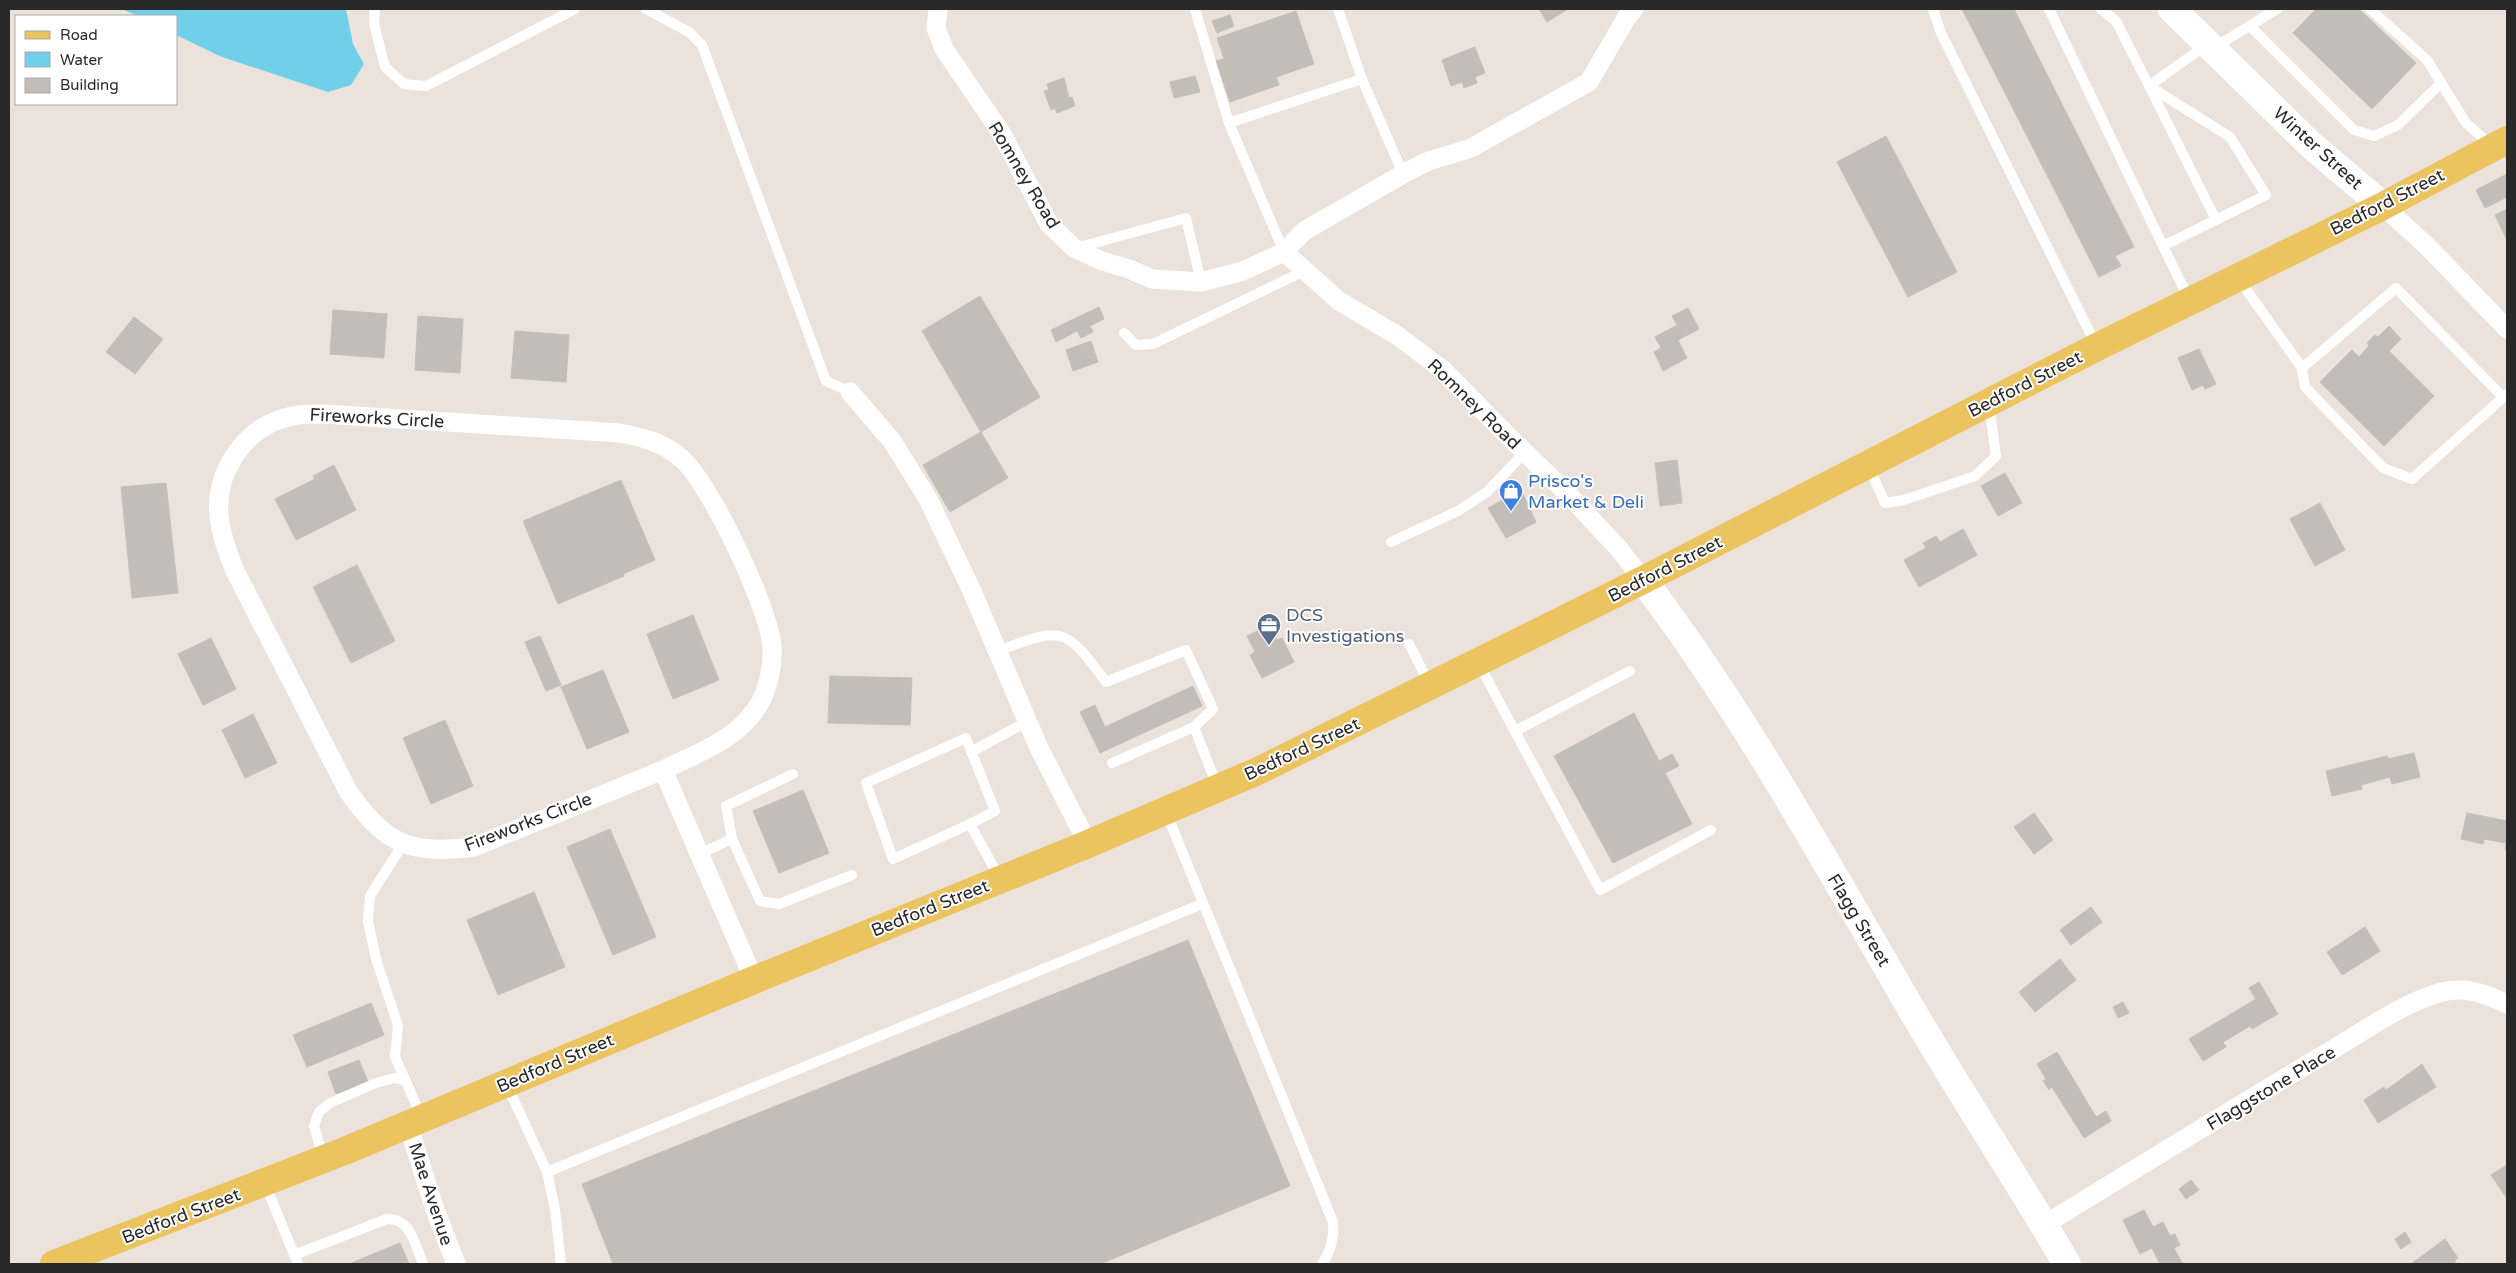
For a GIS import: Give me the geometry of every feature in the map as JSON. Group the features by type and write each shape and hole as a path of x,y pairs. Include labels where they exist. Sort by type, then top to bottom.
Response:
{"main road":[{"name":"Bedford Street","path":"54,1264 324,1160 754,980 1165,812 1303,750 1643,580 2190,300 2383,206 2500,144"}],"street":[{"name":"Romney Road","path":"938,9 936,28 944,49 1002,134 1049,224 1074,248 1152,279 1201,282 1243,271 1284,252 1304,231 1403,174 1426,162 1471,148 1589,82 1627,17 1634,9"},
{"name":"Winter Street","path":"2179,11 2209,47 2317,150 2427,246 2507,329"},
{"name":"Romney Road","path":"1284,252 1339,301 1398,336 1444,370 1590,518 1643,580"},
{"path":"850,392 892,441 928,499 971,588 1028,721 1088,844"},
{"name":"Fireworks Circle","path":"324,414 620,433 644,438 665,447 681,458 696,473 710,496 760,599 768,624 772,647 770,674 762,700 747,723 726,740 664,770 474,847 422,850 403,844 384,834 371,822 348,791 224,544 219,515 219,494 224,475 234,454 249,439 281,419 301,415 324,414"},
{"name":"Flagg Street","path":"1643,580 1676,623 1759,750 1940,1057 2067,1264"},
{"path":"664,770 754,980"},
{"name":"Flaggstone Place","path":"2044,1225 2310,1063 2420,1000 2443,992 2466,990 2487,994 2507,1004"},
{"name":"Mae Avenue","path":"415,1121 434,1207 456,1264"}],"lane":[{"path":"375,9 374,24 385,67 404,84 426,86 575,9"},
{"path":"646,9 689,32 702,45 826,380 850,392"},
{"path":"1196,9 1229,122 1284,252"},
{"path":"1338,9 1362,79 1403,174"},
{"path":"1933,9 1941,34 2097,347"},
{"path":"2049,9 2190,300"},
{"path":"2101,9 2116,21 2216,220"},
{"path":"2150,86 2209,47 2250,26 2276,9"},
{"path":"2370,9 2427,60 2466,123 2500,144"},
{"path":"2250,26 2354,130 2374,136 2398,125 2441,83"},
{"path":"1229,122 1362,79"},
{"path":"2150,86 2230,137 2266,194 2163,246"},
{"path":"1074,248 1186,218 1201,282"},
{"path":"1124,333 1136,345 1153,344 1304,271"},
{"path":"2237,277 2302,368 2305,387 2383,468 2412,479 2505,395 2396,288 2302,368"},
{"path":"1868,464 1885,502 1904,500 1975,476 1996,456 1988,402"},
{"path":"1391,542 1458,511 1487,492 1525,452"},
{"path":"998,651 1031,638 1052,634 1069,639 1082,651 1106,682 1186,650 1213,709 1194,727 1112,763"},
{"path":"1409,644 1430,687"},
{"path":"1478,663 1600,890 1711,830"},
{"path":"1515,731 1630,672"},
{"path":"971,752 1028,721"},
{"path":"1194,727 1219,788"},
{"path":"966,738 994,810 970,824 893,858 866,783 966,738"},
{"path":"793,774 726,806 732,839 760,901 779,904 852,875"},
{"path":"1165,812 1334,1222 1334,1236 1330,1250 1322,1264"},
{"path":"970,824 1000,880"},
{"path":"700,854 732,839"},
{"path":"403,844 370,896 368,921 376,959 398,1025 395,1057 405,1080 415,1121"},
{"path":"546,1172 1202,904"},
{"path":"324,1160 314,1126 319,1112 330,1103 376,1083 394,1078 405,1080"},
{"path":"506,1083 546,1172 555,1209 561,1264"},
{"path":"264,1184 296,1260 387,1219 395,1219 407,1226 423,1264"}],"water":[{"path":"122,9 346,9 353,44 364,64 351,85 328,92 222,57 178,36 178,15 136,15"}],"building":[{"path":"1539,9 1566,9 1566,10 1547,22"},
{"path":"1962,9 2014,9 2134,247 2115,256 2121,266 2099,277"},
{"path":"2316,9 2359,9 2416,63 2372,109 2293,33"},
{"path":"1296,11 1314,64 1276,77 1279,85 1230,102 1216,61 1224,59 1217,38"},
{"path":"1230,15 1234,26 1217,33 1212,21"},
{"path":"1475,47 1485,73 1475,77 1477,83 1464,88 1462,82 1451,86 1442,60"},
{"path":"1195,76 1200,92 1174,98 1170,82"},
{"path":"1064,78 1069,98 1072,97 1075,106 1057,113 1055,108 1051,110 1044,91 1049,90 1047,84"},
{"path":"1886,136 1957,272 1908,297 1837,162"},
{"path":"2507,174 2507,197 2485,208 2476,190"},
{"path":"2507,209 2507,240 2495,215"},
{"path":"980,296 1040,397 981,432 922,331"},
{"path":"1099,307 1104,319 1090,326 1093,332 1081,338 1077,331 1056,342 1051,330"},
{"path":"1688,308 1699,329 1678,340 1687,358 1663,371 1654,352 1661,348 1655,337 1677,325 1672,316"},
{"path":"333,310 387,314 384,358 330,354"},
{"path":"418,316 463,319 460,373 415,370"},
{"path":"134,317 163,339 135,374 106,352"},
{"path":"2389,326 2401,339 2389,351 2434,396 2384,446 2320,382 2352,350 2359,357 2369,346 2367,343 2375,335 2378,337"},
{"path":"515,331 569,335 566,382 511,378"},
{"path":"1091,341 1098,362 1073,371 1066,350"},
{"path":"2199,349 2216,384 2205,389 2203,385 2192,390 2178,358"},
{"path":"981,432 1008,478 950,512 923,465"},
{"path":"1677,460 1682,503 1660,506 1655,463"},
{"path":"334,465 356,510 296,540 275,499 315,479 313,476"},
{"path":"2005,473 2022,503 1998,516 1981,486"},
{"path":"621,480 655,560 623,574 624,576 558,604 523,521"},
{"path":"166,483 178,593 132,598 121,487"},
{"name":"Prisco's Market & Deli","path":"1521,490 1536,522 1506,538 1488,508"},
{"path":"2320,503 2345,550 2315,566 2290,519"},
{"path":"1963,529 1977,555 1919,587 1904,560 1926,548 1923,543 1936,536 1940,542"},
{"path":"357,565 395,641 351,663 313,587"},
{"path":"693,615 719,680 673,699 647,634"},
{"name":"DCS Investigations","path":"1270,625 1277,640 1282,638 1294,662 1262,678 1250,655 1255,652 1247,636"},
{"path":"540,636 561,685 546,691 525,642"},
{"path":"211,638 236,689 203,705 178,654"},
{"path":"603,670 629,732 587,749 561,687"},
{"path":"830,676 912,678 910,725 828,723"},
{"path":"1193,686 1202,706 1100,753 1080,712 1095,705 1105,727"},
{"path":"1634,713 1659,761 1672,754 1679,766 1665,773 1692,824 1613,863 1554,756"},
{"path":"253,714 277,763 245,778 222,730"},
{"path":"445,720 473,786 431,804 403,738"},
{"path":"2414,753 2420,777 2392,784 2390,777 2361,785 2362,789 2332,796 2326,771 2387,756 2388,759"},
{"path":"803,790 829,853 779,873 753,811"},
{"path":"2034,813 2053,840 2034,854 2014,827"},
{"path":"2467,813 2507,821 2507,849 2505,849 2506,843 2484,839 2483,844 2461,839"},
{"path":"610,829 656,937 613,955 567,847"},
{"path":"534,892 565,967 498,995 467,920"},
{"path":"2091,907 2102,922 2071,945 2060,930"},
{"path":"2365,927 2380,951 2342,975 2327,952"},
{"path":"1188,940 1290,1186 1100,1264 613,1264 582,1184"},
{"path":"2060,959 2076,980 2035,1012 2019,992"},
{"path":"2259,982 2278,1014 2252,1029 2250,1026 2223,1042 2226,1047 2203,1061 2189,1039 2256,999 2249,988"},
{"path":"2123,1002 2129,1013 2118,1018 2113,1007"},
{"path":"371,1003 384,1035 307,1067 293,1035"},
{"path":"2057,1052 2096,1117 2106,1111 2111,1121 2084,1138 2052,1087 2049,1090 2043,1081 2046,1079 2037,1064"},
{"path":"359,1060 368,1082 336,1094 328,1072"},
{"path":"2422,1064 2436,1087 2378,1123 2364,1100 2384,1087 2386,1090"},
{"path":"2507,1165 2507,1196 2506,1197 2491,1175"},
{"path":"2191,1180 2199,1190 2186,1199 2179,1189"},
{"path":"2144,1210 2153,1227 2163,1222 2170,1236 2175,1234 2180,1245 2174,1248 2182,1263 2160,1264 2152,1248 2140,1254 2123,1220"},
{"path":"2405,1232 2411,1242 2401,1249 2395,1239"},
{"path":"2445,1239 2458,1258 2455,1260 2455,1264 2411,1264"},
{"path":"400,1243 409,1264 349,1264"}],"place":[{"name":"Prisco's Market & Deli","path":"1511,512"},
{"name":"DCS Investigations","path":"1269,646"}]}
